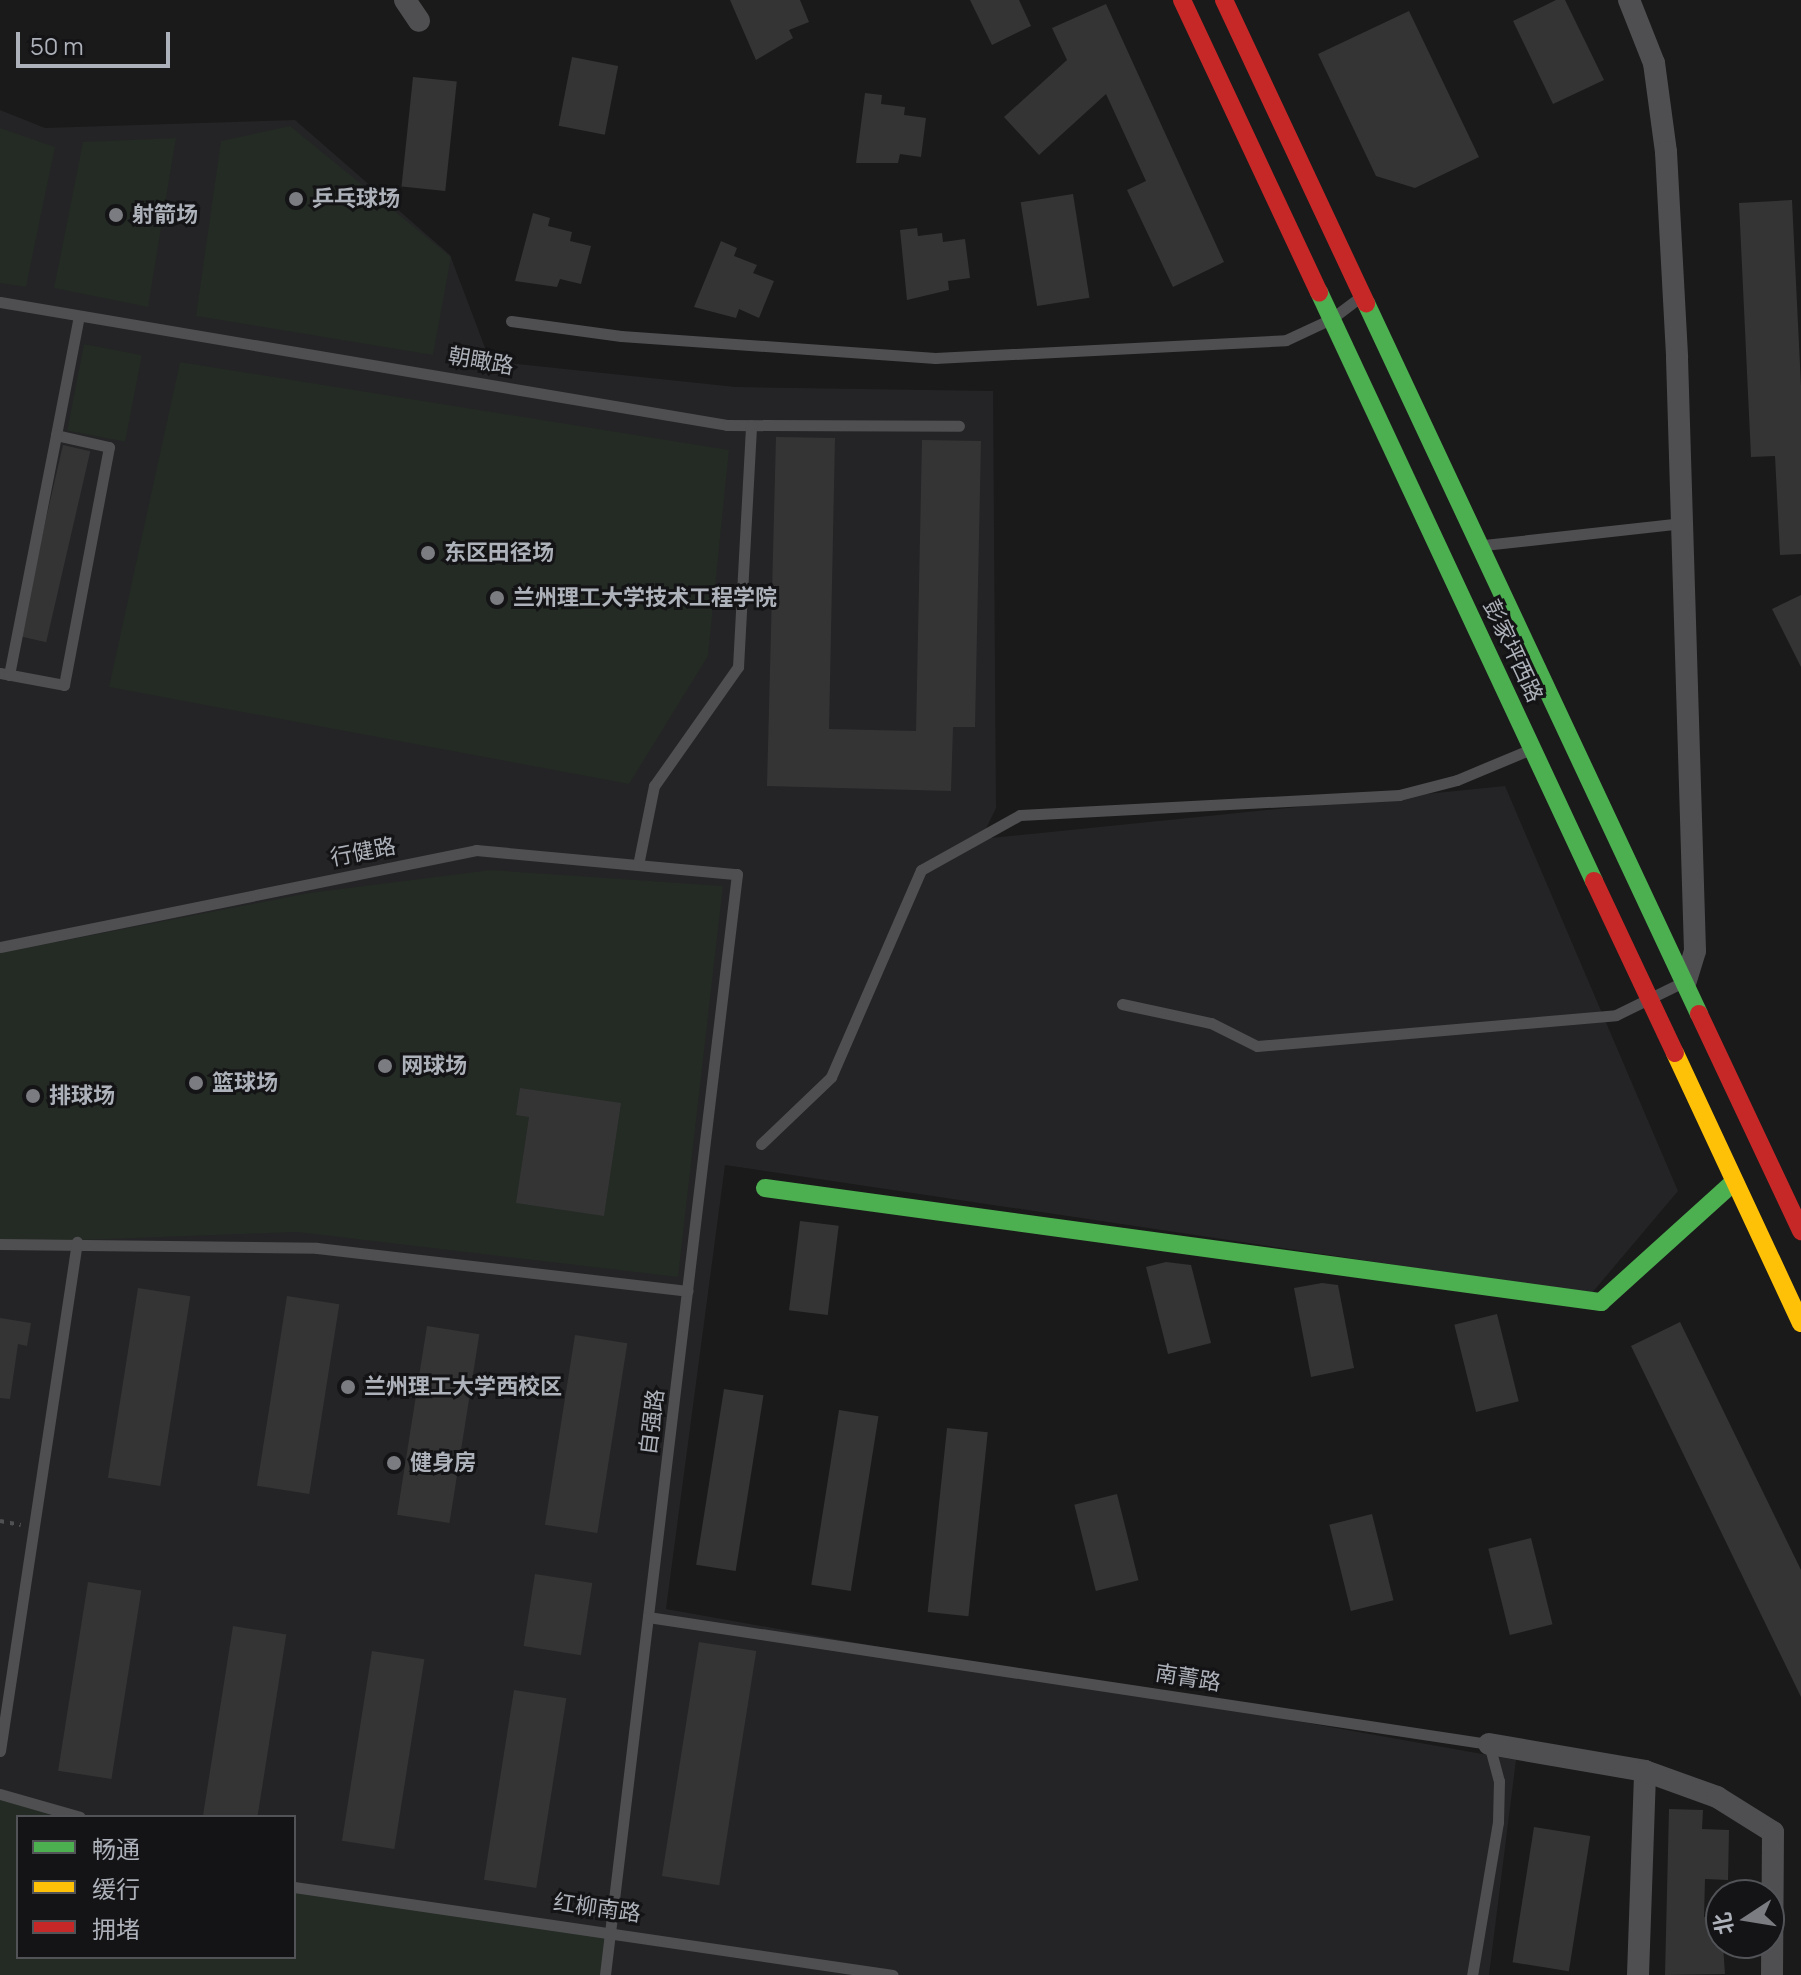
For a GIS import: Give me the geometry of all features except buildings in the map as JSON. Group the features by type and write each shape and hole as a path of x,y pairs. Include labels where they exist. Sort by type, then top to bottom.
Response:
{"main road":[{"name":"彭家坪西路","path":"1182,0 1801,1323"},
{"name":"彭家坪西路","path":"1224,0 1686,981 1785,1183 1801,1231"},
{"path":"765,1188 1601,1302 1734,1182"}],"street":[{"path":"405,0 419,21"},
{"path":"1629,0 1654,63 1666,152 1683,523 1695,951 1686,981"},
{"path":"1489,1744 1645,1771 1717,1797 1773,1832 1772,1975"},
{"path":"1638,1975 1645,1771"}],"lane":[{"path":"511,321 621,336 935,358 1286,340 1331,319 1362,295"},
{"name":"朝瞰路","path":"0,302 751,425 959,426"},
{"path":"56,435 109,447 64,685 5,674 79,316"},
{"path":"638,865 654,786 738,667 751,425"},
{"path":"1480,545 1683,523"},
{"path":"761,1144 831,1077 921,870 1020,815 1399,795 1457,780 1532,749"},
{"name":"行健路","path":"0,947 476,850 737,874"},
{"name":"自强路","path":"605,1975 737,874"},
{"path":"1122,1004 1211,1023 1257,1046 1616,1015 1686,981"},
{"path":"0,1751 77,1242"},
{"path":"0,1244 77,1242 317,1248 688,1291"},
{"name":"南菁路","path":"648,1617 1489,1744"},
{"path":"1472,1975 1498,1822 1499,1781 1489,1744"},
{"path":"0,1794 73,1815"},
{"name":"红柳南路","path":"296,1887 611,1930 893,1975"}],"shaded area":[{"path":"0,110 45,128 295,120 450,255 490,361 736,387 993,391 996,808 981,839 1505,786 1678,1191 1591,1294 725,1165 666,1609 1516,1760 1489,1975 0,1975"},
{"name":"乒乓球场","path":"290,126 451,257 433,355 196,316 221,141"},
{"path":"0,128 55,147 26,287 0,283"},
{"name":"射箭场","path":"176,138 148,307 54,288 83,142"},
{"path":"84,344 142,355 125,442 67,430"},
{"name":"东区田径场","path":"180,362 729,450 708,656 629,784 109,687"},
{"path":"491,870 723,886 678,1277 297,1232 0,1243 0,953 309,893"},
{"path":"0,1794 73,1815 16,1815 16,1959 296,1959 296,1887 611,1930 604,1975 0,1975"}],"traffic: fast":[{"path":"1319,292 1594,881"},
{"path":"1366,303 1699,1014"},
{"path":"765,1188 1601,1302 1734,1182"}],"traffic: slow":[{"path":"1675,1053 1801,1323"}],"traffic: jam":[{"path":"1182,0 1319,292"},
{"path":"1224,0 1366,303"},
{"path":"1594,881 1675,1053"},
{"path":"1699,1014 1801,1231"}],"place":[{"name":"乒乓球场","path":"296,199"},
{"name":"射箭场","path":"116,215"},
{"name":"东区田径场","path":"428,553"},
{"name":"兰州理工大学技术工程学院","path":"497,598"},
{"name":"网球场","path":"385,1066"},
{"name":"篮球场","path":"196,1083"},
{"name":"排球场","path":"33,1096"},
{"name":"兰州理工大学西校区","path":"348,1387"},
{"name":"健身房","path":"394,1463"}]}
